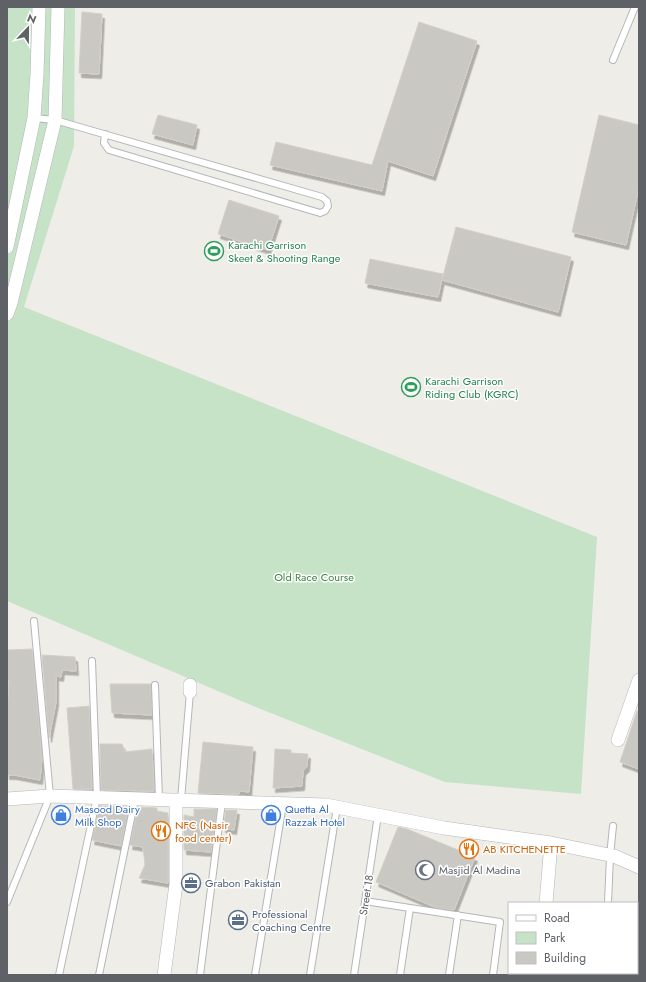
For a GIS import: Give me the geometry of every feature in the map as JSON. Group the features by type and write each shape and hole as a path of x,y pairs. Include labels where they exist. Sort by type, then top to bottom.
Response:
{"street":[{"path":"7,247 34,118 39,7"},
{"path":"7,314 11,303 55,120 58,7"},
{"path":"618,740 639,680"},
{"path":"7,799 50,796 326,805 444,828 551,843 610,856 639,867"},
{"path":"164,975 176,884 179,800"},
{"path":"546,902 551,843"}],"lane":[{"path":"613,60 635,7"},
{"path":"34,118 55,120 105,134 322,197 326,200 328,206 325,211 320,213 109,150 104,143 105,134"},
{"path":"7,902 50,796 34,621"},
{"path":"59,975 97,797 92,661"},
{"path":"155,685 159,799"},
{"path":"179,800 190,688"},
{"path":"99,975 135,799"},
{"path":"200,975 222,802"},
{"path":"255,975 283,804"},
{"path":"310,975 337,807"},
{"name":"Street 18","path":"354,975 378,815"},
{"path":"608,902 613,826"},
{"path":"365,901 500,922 493,975"},
{"path":"400,975 410,908"},
{"path":"449,975 458,915"}],"green space":[{"name":"Old Race Course","path":"7,7 75,7 74,146 24,307 597,537 581,794 445,782 258,708 7,601"}],"building":[{"path":"82,12 102,14 99,74 79,73"},
{"path":"419,22 477,41 433,176 388,161 382,191 270,165 276,142 372,165"},
{"path":"158,115 197,125 193,145 152,134"},
{"path":"599,115 639,125 639,187 626,245 572,232"},
{"path":"229,200 279,216 268,250 218,234"},
{"path":"456,227 571,257 558,312 442,280"},
{"path":"370,259 443,274 438,297 365,283"},
{"path":"32,649 42,758 40,780 7,775 9,680 7,680 7,650"},
{"path":"42,655 75,657 76,671 62,670 61,677 56,676 56,702 49,738"},
{"path":"110,684 151,684 152,715 112,713"},
{"path":"89,706 92,789 73,789 67,708"},
{"path":"637,711 639,711 639,769 620,762"},
{"path":"203,742 253,747 249,792 240,791 239,794 198,793"},
{"path":"100,744 122,744 125,752 152,749 154,791 101,790"},
{"path":"275,749 291,750 291,753 308,754 307,767 303,771 302,786 273,788"},
{"path":"100,806 129,807 121,846 92,840"},
{"path":"138,807 157,808 157,811 168,813 168,883 139,878 145,865 143,847 130,845"},
{"path":"194,809 217,809 211,852 184,850 184,815 194,817"},
{"path":"226,810 237,810 234,830 223,828"},
{"name":"Masjid Al Madina","path":"398,827 407,829 475,857 454,910 437,908 376,882"}],"place":[{"name":"Karachi Garrison Skeet & Shooting Range","path":"214,251"},
{"name":"Karachi Garrison Riding Club (KGRC)","path":"411,387"},
{"name":"Masood Dairy Milk Shop","path":"61,815"},
{"name":"Quetta Al Razzak Hotel","path":"271,815"},
{"name":"NFC (Nasir food center)","path":"161,831"},
{"name":"AB KITCHENETTE","path":"469,849"},
{"name":"Masjid Al Madina","path":"425,870"},
{"name":"Grabon Pakistan","path":"191,883"},
{"name":"Professional Coaching Centre","path":"238,920"}]}
